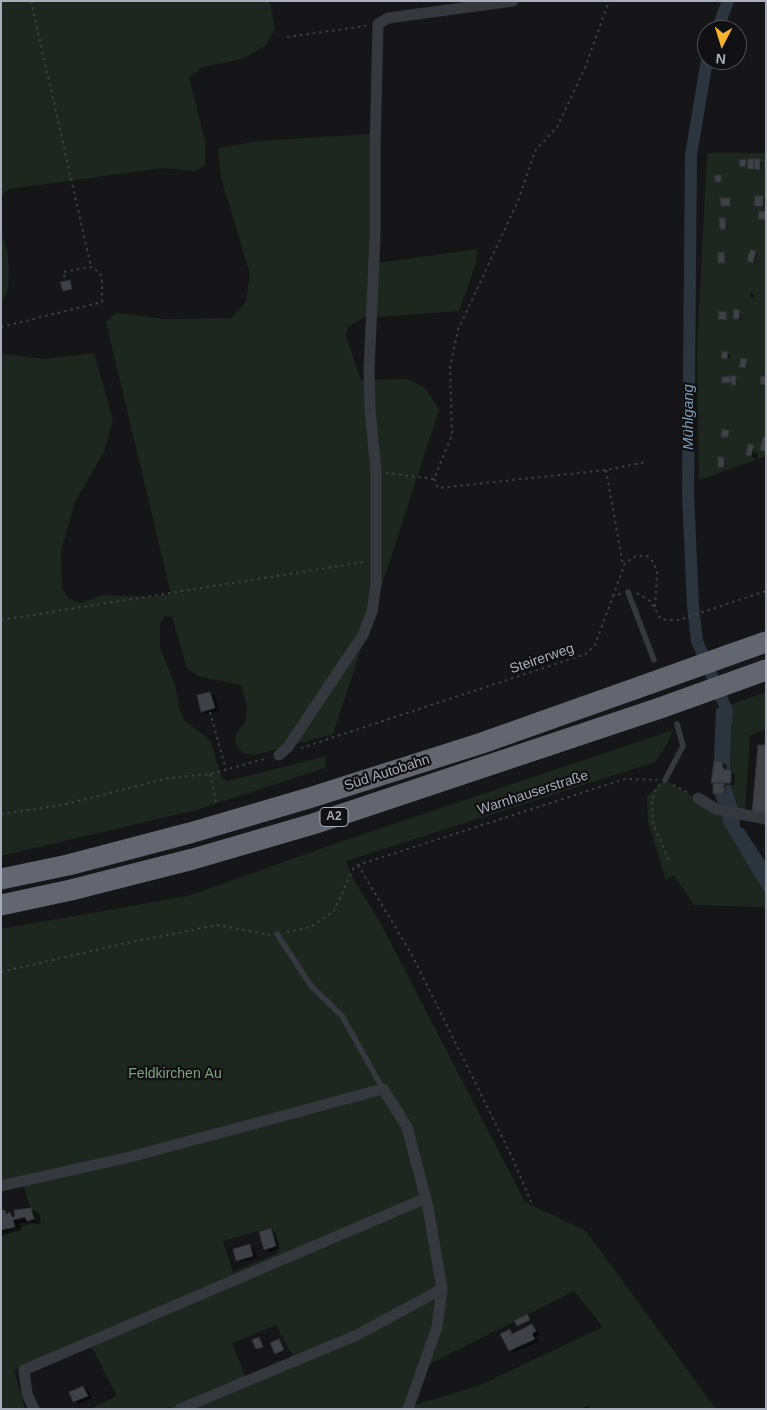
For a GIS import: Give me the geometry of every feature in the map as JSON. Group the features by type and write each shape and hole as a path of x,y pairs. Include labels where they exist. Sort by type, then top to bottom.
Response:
{"highway":[{"name":"Süd Autobahn","path":"1,879 68,865 190,833 309,798 482,743 766,642"},
{"name":"Süd Autobahn","path":"1,905 71,890 183,861 313,824 660,708 766,670"}],"street":[{"path":"278,755 288,747 363,635 372,612 376,561 376,472 370,408 369,370 375,238 374,152 378,24 388,18 513,1"},
{"path":"698,798 716,809 766,819"},
{"path":"1,1186 130,1157 383,1089 407,1127 424,1199 428,1207 442,1289 438,1328 408,1409"},
{"path":"34,1409 27,1394 24,1370 424,1199"},
{"path":"180,1409 357,1335 442,1289"}],"lane":[{"path":"628,592 654,660"},
{"path":"666,780 683,746 677,724"},
{"path":"277,934 311,986 342,1016 383,1089"}],"path":[{"path":"1,327 102,302 102,280 100,273 91,267 31,1"},
{"path":"609,1 585,68 557,127 535,151 518,201 458,330 450,367 452,435 434,478 438,488 606,470 646,462"},
{"path":"288,37 378,24"},
{"path":"64,278 64,272 91,267"},
{"path":"606,470 623,567"},
{"path":"376,472 434,478"},
{"path":"623,567 636,556 647,556 654,563 657,573 655,610"},
{"path":"1,620 376,561"},
{"name":"Steirerweg","path":"309,746 586,654 594,645 623,567"},
{"path":"613,596 628,592 643,595 650,601 661,618 679,620 766,591"},
{"path":"210,712 226,770"},
{"path":"1,814 62,805 169,778 210,774 278,755"},
{"path":"210,774 216,802"},
{"name":"Warnhauserstraße","path":"358,865 625,779 666,780 698,798"},
{"path":"666,780 656,788 652,800 652,811 653,824 670,863"},
{"path":"334,911 353,869 358,865 412,955 532,1202"},
{"path":"1,972 131,942 218,925"}],"green space":[{"path":"1,1 270,1 275,29 266,45 243,59 202,67 189,78 205,140 205,164 196,171 162,168 9,189 1,196"},
{"path":"371,134 371,264 477,249 476,263 459,311 363,318 349,326 346,336 361,380 408,379 426,389 439,410 333,734 255,755 242,753 235,743 236,735 246,720 247,706 241,685 198,676 187,668 172,617 165,616 160,623 160,648 175,685 180,711 185,721 210,740 222,779 228,781 326,756 325,768 196,810 1,856 1,354 46,359 94,353 113,420 104,452 75,502 61,551 62,588 68,598 80,603 103,595 149,597 171,594 106,322 116,313 165,319 231,318 246,302 250,274 221,178 218,148 260,141"},
{"path":"707,153 766,153 766,456 699,480 697,350"},
{"path":"1,233 7,248 9,270 8,290 1,303"},
{"path":"766,692 766,729 750,735 745,810 739,811 730,781 732,704"},
{"name":"Feldkirchen Au","path":"673,730 667,744 655,762 346,861 351,875 381,924 525,1202 586,1231 716,1409 90,1409 117,1396 87,1338 14,1370 25,1409 1,1409 1,1233 35,1223 23,1184 1,1189 1,929 188,896 340,842","holes":["272,1227 278,1253 233,1272 223,1241","574,1291 603,1327 478,1386 415,1405 430,1364","276,1325 293,1356 246,1377 232,1343"]},
{"path":"665,780 719,812 723,823 766,895 766,911 763,907 694,905 674,875 666,880 648,822 647,796"}],"shaded area":[{"path":"732,704 730,770 723,769 722,761 714,761 716,709"},
{"path":"724,783 730,783 739,811 740,827 744,829 766,863 766,895 723,823 715,794 724,794"}],"building":[{"path":"746,159 746,166 740,167 739,160"},
{"path":"748,159 754,159 754,169 747,169"},
{"path":"754,159 760,159 760,170 754,169"},
{"path":"715,175 721,175 721,182 715,182"},
{"path":"755,196 763,196 763,206 754,206"},
{"path":"720,198 730,198 730,206 721,206"},
{"path":"759,211 766,212 766,220 758,219"},
{"path":"719,218 725,218 726,229 720,229"},
{"path":"750,250 756,251 753,263 747,261"},
{"path":"724,252 725,263 718,263 718,253"},
{"path":"70,280 72,289 63,291 60,282"},
{"path":"734,309 740,310 739,319 733,319"},
{"path":"719,311 727,312 726,320 718,319"},
{"path":"722,351 728,352 727,359 721,358"},
{"path":"741,358 747,359 745,368 739,367"},
{"path":"730,376 736,376 736,385 731,385"},
{"path":"730,376 731,383 722,383 722,377"},
{"path":"761,376 766,377 766,385 760,384"},
{"path":"722,429 729,430 728,437 721,437"},
{"path":"763,437 766,437 766,452 760,450"},
{"path":"748,444 754,445 751,456 746,455"},
{"path":"718,457 724,457 724,467 718,467"},
{"path":"210,692 215,708 201,712 197,695"},
{"path":"765,738 766,814 752,813 758,745 765,745"},
{"path":"714,761 722,761 723,769 731,770 731,783 711,783"},
{"path":"713,783 724,783 724,794 713,794"},
{"path":"31,1208 34,1219 27,1221 25,1217 13,1220 15,1227 1,1230 1,1210 5,1210 6,1214 10,1212 12,1217 15,1217 14,1210"},
{"path":"271,1228 276,1246 264,1250 259,1232"},
{"path":"250,1244 253,1256 236,1261 233,1249"},
{"path":"527,1314 530,1320 517,1326 514,1321"},
{"path":"532,1324 536,1331 532,1334 535,1339 509,1351 500,1334 510,1329 512,1334"},
{"path":"259,1337 263,1347 256,1349 252,1340"},
{"path":"279,1339 284,1350 275,1354 270,1343"},
{"path":"83,1386 88,1396 73,1402 69,1392"}],"waterway":[{"name":"Mühlgang","path":"721,20 728,1"},
{"name":"Mühlgang","path":"705,70 691,155 688,493 693,606 697,641 727,711 726,722"}]}
